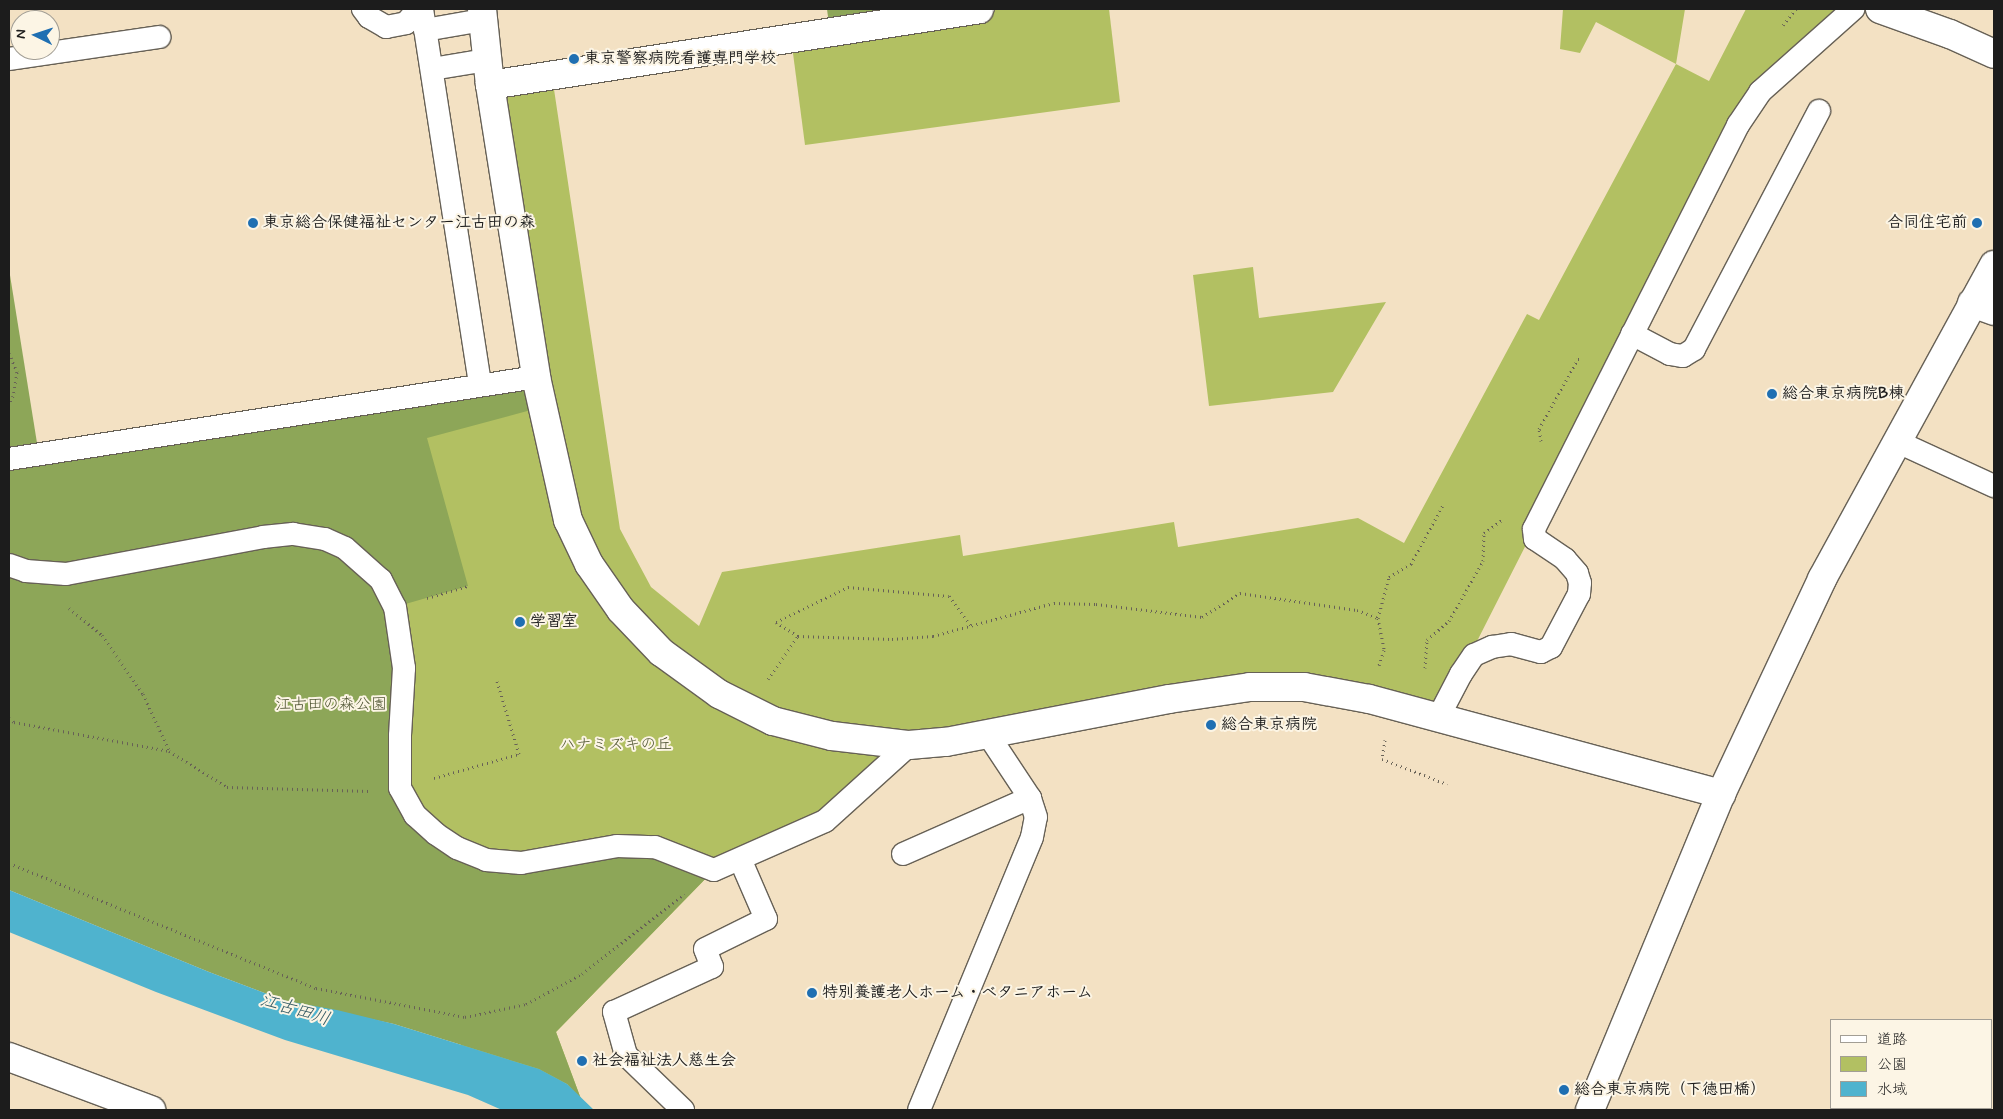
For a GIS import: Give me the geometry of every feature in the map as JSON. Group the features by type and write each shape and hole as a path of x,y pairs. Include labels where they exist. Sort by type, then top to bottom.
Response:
{"street":[{"path":"489,73 979,9"},
{"path":"1880,9 1950,34 1994,54"},
{"path":"483,14 489,73 536,377 568,520 589,564 622,610 661,652 719,694 773,721 832,736 909,745 946,742 1169,699 1250,687 1304,687 1379,702 1721,794"},
{"path":"1590,1110 1721,794 1822,579 1896,441 1983,307 1994,265"},
{"path":"9,1057 151,1110"}],"lane":[{"path":"363,9 369,17 386,27 406,23 418,9"},
{"path":"1438,718 1461,674 1474,656 1492,647 1511,644 1541,652 1551,647 1579,594 1577,573 1565,559 1535,540 1534,530 1738,124 1760,92 1853,9"},
{"path":"480,385 424,19 483,14"},
{"path":"9,59 159,37"},
{"path":"432,68 489,73"},
{"path":"1632,334 1670,354 1683,356 1694,349 1819,112"},
{"path":"9,459 536,377"},
{"path":"1896,441 1994,486"},
{"path":"17,568 66,574 263,537 293,534 325,539 345,548 381,580 395,607 404,668 400,736 400,788 415,815 436,834 457,848 486,860 521,864 616,846 655,848 714,870 825,821 909,745"},
{"path":"919,1110 1032,837 1036,817 1030,798 987,733"},
{"path":"903,854 1030,798"},
{"path":"684,1110 626,1055 614,1012 712,967 705,949 766,919 740,859"}],"path":[{"path":"9,353 17,372 13,396 9,404"},
{"path":"1443,505 1411,564 1389,577 1378,618 1384,650 1379,702 1382,759 1447,784"},
{"path":"17,568 102,635 143,694 169,751"},
{"path":"395,607 468,586"},
{"path":"971,626 949,596 848,587 776,622 798,636 892,639 933,636 971,626 1054,603 1096,604 1202,617 1240,593 1357,610 1378,618"},
{"path":"748,708 798,636"},
{"path":"9,718 14,722 169,751 227,787 359,793 400,788 519,754 497,681"},
{"path":"9,863 316,988 464,1017 526,1004 582,974 690,890"}],"green space":[{"path":"827,9 979,9 830,32"},
{"path":"980,9 1109,9 1120,102 805,145 791,38"},
{"path":"1563,9 1685,9 1676,64 1596,22 1580,53 1560,49"},
{"name":"ハナミズキの丘","path":"1746,9 1853,9 1765,89 1534,529 1438,718 1304,687 909,745 825,821 713,871 556,1032 581,1099 567,1084 462,1046 9,459 535,377 490,85 552,76 620,529 651,587 699,626 722,572 960,535 963,556 1174,522 1178,547 1358,518 1404,543 1527,314 1539,320 1676,64 1709,81"},
{"path":"1253,267 1259,318 1386,302 1333,392 1209,406 1193,275"},
{"path":"9,269 37,443 9,451"},
{"name":"江古田の森公園","path":"536,377 542,407 427,438 468,586 395,607 400,736 415,815 486,860 616,846 713,871 556,1032 581,1099 567,1084 539,1069 394,1024 286,1001 209,972 9,890 9,459"}],"water":[{"name":"江古田川","path":"9,890 209,972 286,1001 337,1010 394,1024 539,1069 567,1084 594,1110 502,1110 468,1095 285,1040 156,992 9,932"}],"place":[{"name":"東京警察病院看護専門学校","path":"574,59"},
{"name":"東京総合保健福祉センター江古田の森","path":"253,223"},
{"name":"合同住宅前","path":"1977,223"},
{"name":"総合東京病院B棟","path":"1772,394"},
{"name":"学習室","path":"520,622"},
{"name":"総合東京病院","path":"1211,725"},
{"name":"特別養護老人ホーム・ベタニアホーム","path":"812,993"},
{"name":"社会福祉法人慈生会","path":"582,1061"},
{"name":"総合東京病院（下徳田橋）","path":"1564,1090"}]}
